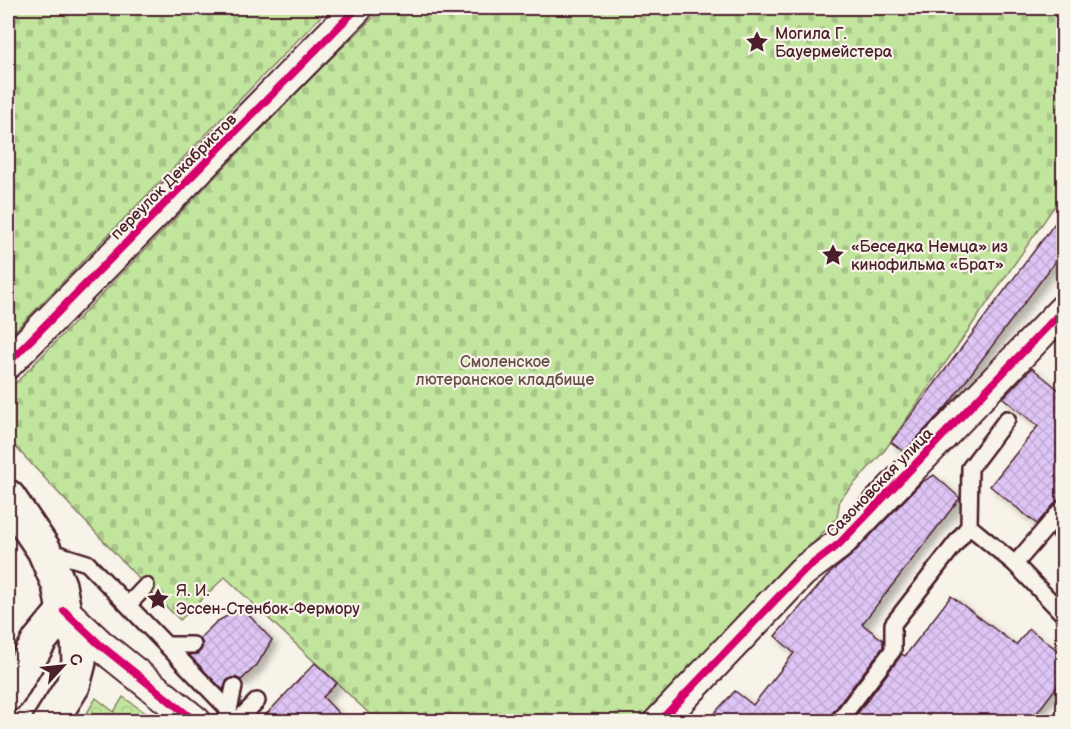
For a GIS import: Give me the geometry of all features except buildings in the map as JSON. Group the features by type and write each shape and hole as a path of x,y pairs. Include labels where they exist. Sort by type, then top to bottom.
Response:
{"main road":[{"path":"8,497 44,550 59,585 64,611 78,640 79,662 73,685 50,722"},
{"path":"8,694 40,640 64,611"}],"street":[{"name":"переулок Декабристов","path":"8,363 349,10"},
{"name":"Сазоновская улица","path":"659,722 802,572 839,544 1064,309"},
{"path":"64,611 99,644 196,722"}],"lane":[{"path":"838,722 893,650 893,624 969,526 970,468 1007,419"},
{"path":"1016,564 1064,507"},
{"path":"969,526 1016,564 1064,615"},
{"path":"44,550 87,563 168,645 230,718"},
{"path":"129,604 146,586"},
{"path":"168,645 192,645"},
{"path":"230,718 234,687"},
{"path":"230,718 257,701"}],"green space":[{"path":"8,8 329,8 8,338"},
{"name":"Смоленское лютеранское кладбище","path":"383,8 1063,8 1063,194 885,450 840,499 837,518 644,721 377,721 225,577 180,620 8,439 8,391 318,71"},
{"path":"123,697 157,721 82,721 96,698 114,712"}],"cycle path":[{"path":"8,363 357,8"},
{"path":"659,722 802,572 839,544 1064,309"},
{"path":"64,611 99,644 196,722"}],"place":[{"name":"Могила Г. Бауермейстера","path":"757,42"},
{"name":"«Беседка Немца» из кинофильма «Брат»","path":"833,255"},
{"name":"Я. И. Эссен-Стенбок-Фермору","path":"158,599"}]}
